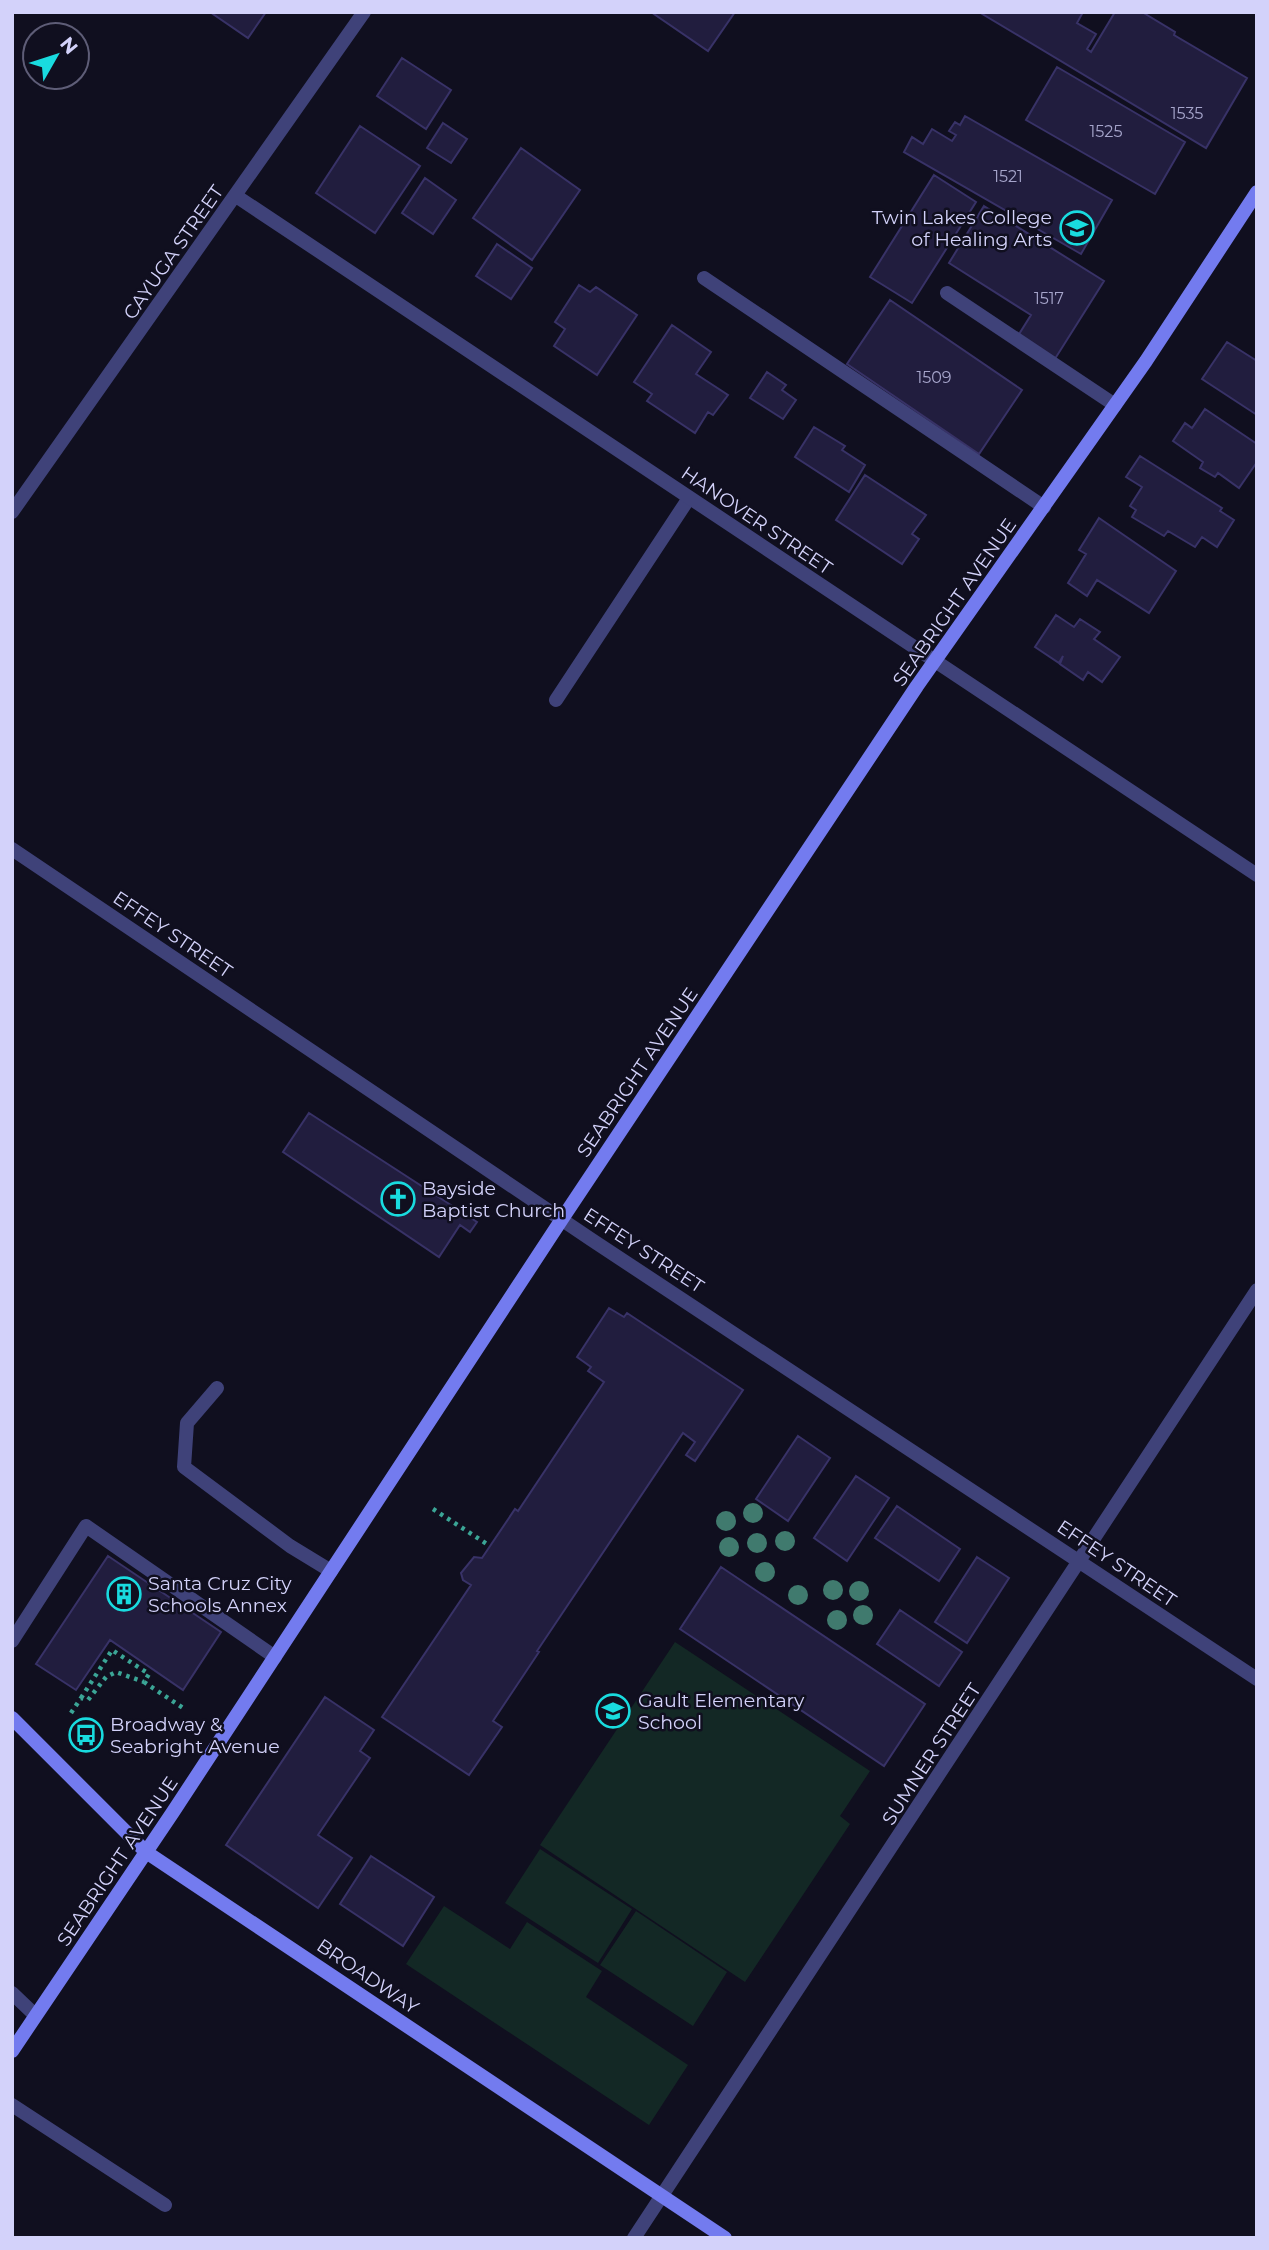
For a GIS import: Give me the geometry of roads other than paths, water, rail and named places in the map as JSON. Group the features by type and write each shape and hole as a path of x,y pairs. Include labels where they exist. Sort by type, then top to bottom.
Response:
{"main road":[{"name":"SEABRIGHT AVENUE","path":"12,2051 935,661 1115,405 1257,192"},
{"name":"BROADWAY","path":"12,1718 146,1852 725,2238"}],"street":[{"name":"CAYUGA STREET","path":"12,512 364,12"},
{"name":"HANOVER STREET","path":"236,196 1257,874"},
{"path":"704,278 1044,507"},
{"path":"947,293 1115,405"},
{"path":"556,701 689,498"},
{"name":"EFFEY STREET","path":"12,849 562,1219 1257,1679"},
{"name":"SUMNER STREET","path":"634,2238 1257,1290"},
{"path":"217,1388 187,1423 184,1467 290,1546 331,1571"},
{"path":"12,1641 86,1526 275,1657"},
{"path":"12,1993 35,2015"},
{"path":"12,2105 165,2205"}],"place":[{"name":"Twin Lakes College of Healing Arts","path":"1077,228"},
{"name":"Bayside Baptist Church","path":"398,1199"},
{"name":"Santa Cruz City Schools Annex","path":"124,1594"},
{"name":"Gault Elementary School","path":"613,1711"},
{"name":"Broadway & Seabright Avenue","path":"86,1735"}]}
